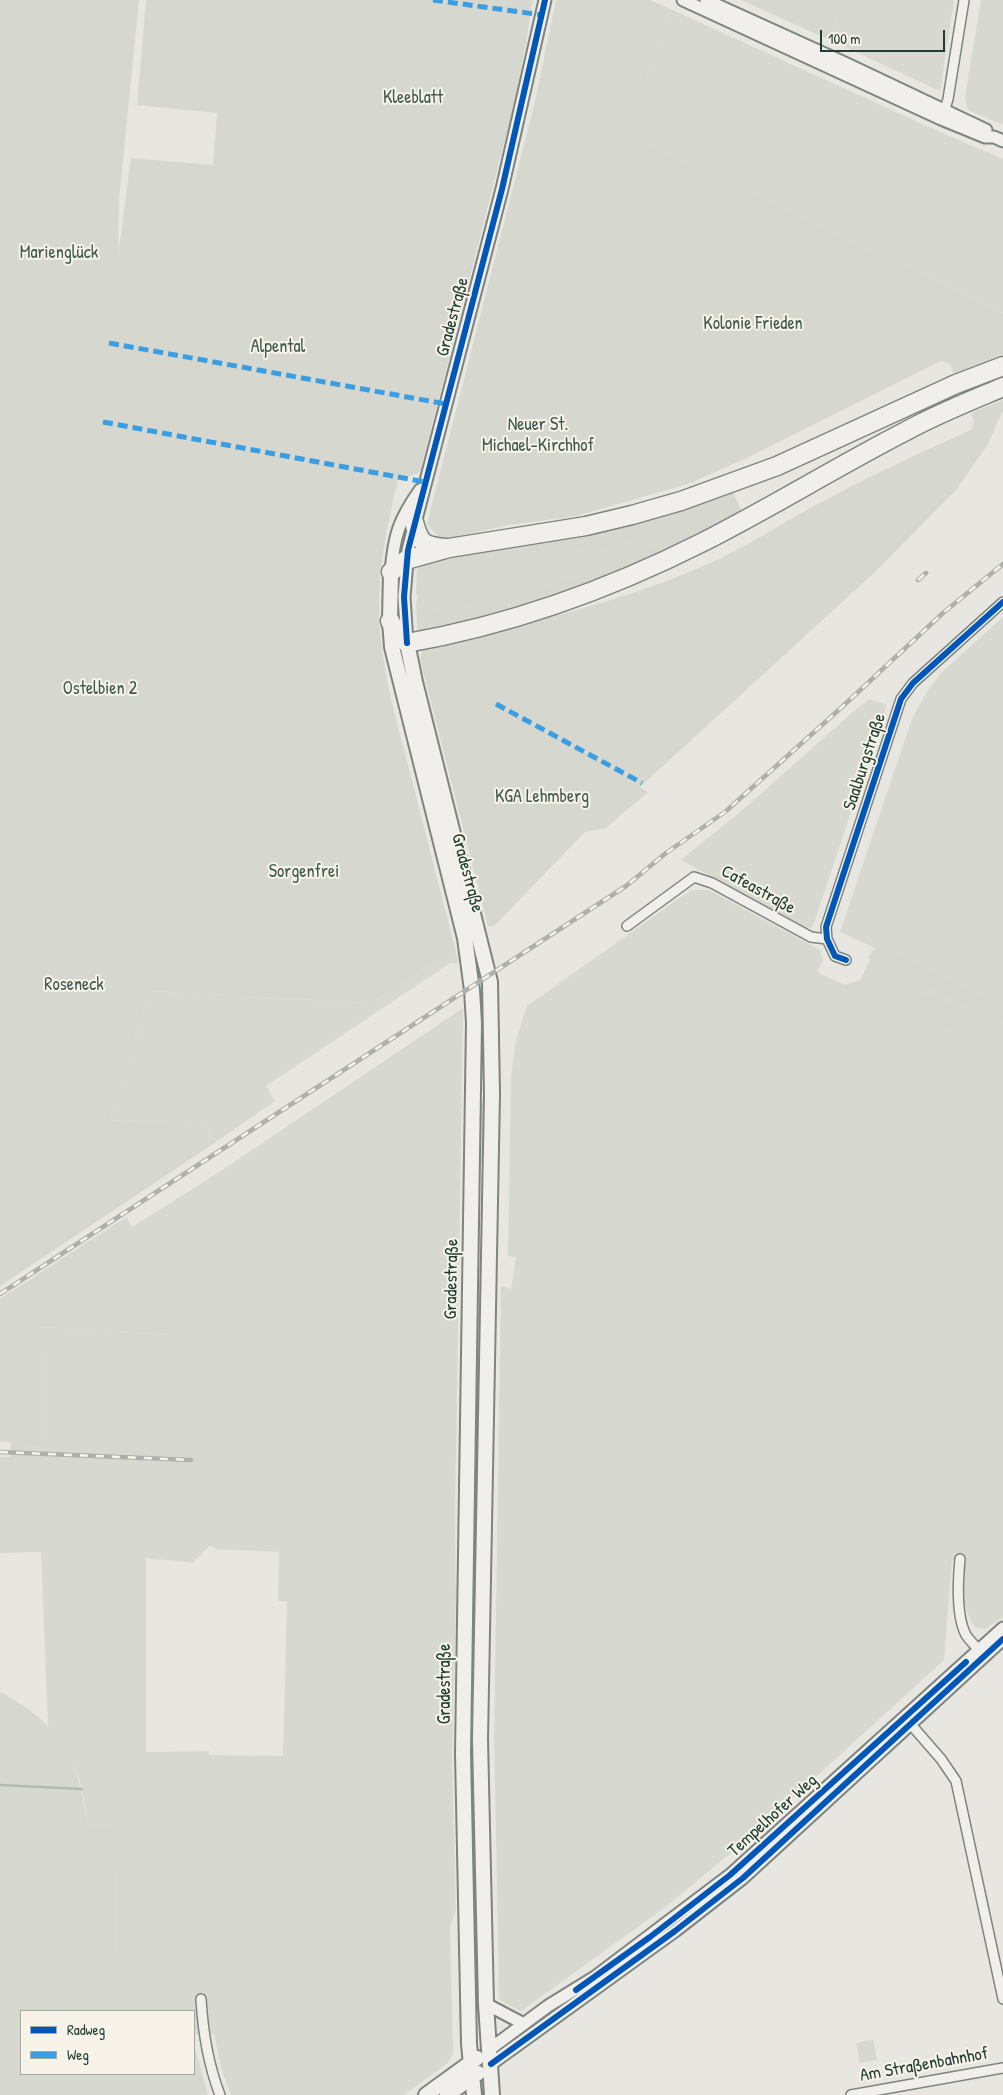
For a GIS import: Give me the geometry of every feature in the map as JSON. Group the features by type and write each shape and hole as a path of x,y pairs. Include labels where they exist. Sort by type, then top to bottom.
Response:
{"highway":[{"path":"391,572 406,560 449,548 586,526 681,501 729,485 777,466 956,384 1003,366"},
{"path":"390,621 398,636 407,643 550,607 600,588 703,542 899,434 964,403 1003,388"},
{"path":"414,522 418,537 424,543 429,546 449,548"}],"main road":[{"name":"Gradestraße","path":"391,572 390,621 396,664 465,938 474,1023 473,1224 463,1652 468,2012 474,2095"},
{"name":"Gradestraße","path":"407,643 414,682 490,982 492,1094 480,1739 486,2008 492,2095"},
{"path":"468,2012 486,2008"},
{"name":"Tempelhofer Weg","path":"426,2095 490,2049"},
{"name":"Tempelhofer Weg","path":"447,2095 491,2064"}],"street":[{"name":"Gradestraße","path":"407,643 404,597 406,560 414,522 502,189 545,0"},
{"path":"683,0 943,114"},
{"path":"706,0 943,114 985,137 998,139"},
{"path":"943,114 948,99 964,0"},
{"name":"Gradestraße","path":"391,572 394,541 399,523 425,482"},
{"name":"Saalburgstraße","path":"827,939 826,927 828,919 902,699 913,684 1003,602"},
{"name":"Cafeastraße","path":"627,926 694,877 712,883 811,937 827,939"},
{"path":"827,939 835,956 846,960"},
{"path":"960,1559 959,1594 963,1626 968,1638 981,1653"},
{"name":"Tempelhofer Weg","path":"491,2064 700,1906 769,1841 908,1721 981,1653 1003,1628"},
{"name":"Tempelhofer Weg","path":"981,1653 1003,1639"},
{"path":"908,1721 951,1772 959,1792 1003,1999"},
{"name":"Tempelhofer Weg","path":"490,2049 548,2006 582,1986 700,1906"},
{"path":"201,1999 208,2059 220,2095"},
{"path":"486,2008 524,2024"},
{"name":"Am Straßenbahnhof","path":"851,2095 1003,2068"}],"shaded area":[{"path":"837,0 954,0 940,91 832,41"},
{"path":"981,0 1003,0 1003,125 968,110 965,98"},
{"path":"668,8 1003,159 1003,313 634,139 649,69"},
{"path":"743,514 595,585 417,629 417,569 528,541"},
{"path":"1003,617 1003,1617 985,1629 977,1628 972,1624 964,1604 965,1559 952,1560 944,1660 749,1838 664,1908 521,2011 499,2000 494,1735 501,1286 511,1289 516,1257 508,1256 511,1078 515,1045 523,1017 527,1006 691,890 709,890 820,950 823,960 817,972 845,985 861,980 875,948 840,932 912,719 927,691 942,672"},
{"path":"869,699 887,705 813,926 806,929 681,860 739,813"},
{"path":"455,948 458,963 450,963 266,1086 275,1101 210,1146 208,1127 109,1120 150,991 372,1003"},
{"path":"463,1008 455,1516 456,1597 452,1760 456,1910 450,1927 453,2053 448,2063 404,2095 231,2095 222,2071 214,2034 195,2035 195,2010 117,2010 116,1829 87,1825 79,1778 67,1752 48,1726 41,1552 41,1458 26,1458 26,1444 41,1448 42,1327 173,1334 110,1241 224,1169","holes":["209,1546 215,1547 215,1549 279,1552 278,1601 287,1601 283,1756 209,1755 209,1751 146,1752 146,1558 193,1563"]},
{"path":"195,2048 208,2095 132,2095 132,2086 117,2088 117,2075 195,2075"}],"green space":[{"path":"0,0 139,0 119,200 118,256 131,158 213,165 217,113 137,105 146,0 533,0 511,116 420,472 411,476 399,475 388,523 379,588 380,625 388,686 455,948 372,1003 150,991 109,1120 208,1127 210,1146 0,1286"},
{"path":"556,0 650,0 668,8 649,69 635,139 1003,313 1003,354 954,373 950,364 941,361 751,456 688,484 576,516 509,525 441,540 427,524 535,102"},
{"path":"741,0 837,0 832,41"},
{"name":"KGA Lehmberg","path":"1003,400 1003,410 988,444 956,490 876,571 640,787 648,792 606,828 585,832 494,926 488,926 420,659 424,646 532,622 603,602 639,591 708,564 853,486 971,430 974,422 971,413"},
{"path":"732,490 743,514 702,537 549,602 422,634 417,629 416,602 437,612 459,616 474,612 488,601 494,599 496,608 536,599 534,592 559,585 558,580 572,582 577,580 596,564 600,574 613,569 612,565 627,560 626,557 657,545 649,526 633,533 635,539 625,542 622,533 608,538 611,547 605,549 596,549 593,538 584,540 585,547 583,549 568,544 554,551 552,544 541,546 542,551 526,554 524,546 484,555 487,570 484,571 485,583 481,593 471,604 457,608 445,602 441,595 447,594 441,566 422,570 428,598 416,593 417,569 428,560"},
{"path":"569,551 579,555 582,561 580,570 573,575 566,574 565,571 571,570 568,557 562,558 564,553"},
{"path":"878,942 887,945 890,952 994,1002 997,996 1003,998 1003,1021 913,980 917,970 887,957 881,964 868,958"},
{"path":"866,968 886,978 888,976 893,982 892,988 873,977 870,982 866,983 864,994 855,990 852,996 849,995 846,989 833,982 845,985 861,980"},
{"path":"919,995 930,996 960,1010 957,1021 954,1020 949,1029 942,1026 932,1048 950,1057 948,1061 918,1043 918,1040 913,1040 915,1034 907,1029 903,1035 901,1025 904,1013"},
{"path":"482,1101 486,1102 485,1159 480,1162 480,1104"},
{"path":"126,1217 132,1227 111,1241 174,1334 42,1327 41,1448 26,1444 26,1458 41,1458 41,1552 0,1553 0,1457 11,1457 11,1443 0,1441 0,1299"},
{"path":"478,1279 481,1281 481,1341 476,1345 476,1283"},
{"path":"475,1361 482,1364 480,1457 478,1458 473,1433"},
{"path":"474,1615 477,1618 474,1730 470,1730 470,1618 474,1618"},
{"path":"0,1692 21,1704 38,1717 63,1746 72,1762 79,1781 87,1825 116,1828 117,2010 20,2010 20,2075 117,2075 117,2087 132,2086 132,2095 0,2095"},
{"path":"469,1746 475,1746 478,1879 472,1883"},
{"path":"873,2040 877,2060 860,2063 856,2043"}],"waterway":[{"path":"0,1785 82,1789"}],"railway":[{"path":"0,1294 626,886 666,853 725,812 943,613 1003,564"},
{"path":"918,580 926,573"},
{"path":"0,1452 191,1460"}],"marked path":[{"path":"433,0 542,15"},
{"path":"109,343 446,404"},
{"path":"103,422 425,482"},
{"path":"496,704 642,783"}],"cycle path":[{"path":"407,643 404,597 408,550 502,189 545,0"},
{"path":"846,960 835,956 827,939 826,927 901,699 913,683 1003,602"},
{"path":"491,2064 675,1931 743,1878 1003,1639"},
{"path":"576,1990 650,1937 730,1875 966,1662"}],"park label":[{"name":"Kleeblatt","path":"413,98"},
{"name":"Marienglück","path":"59,253"},
{"name":"Kolonie Frieden","path":"753,324"},
{"name":"Alpental","path":"278,347"},
{"name":"Neuer St. Michael-Kirchhof","path":"538,435"},
{"name":"Ostelbien 2","path":"100,689"},
{"name":"Sorgenfrei","path":"304,872"},
{"name":"Roseneck","path":"74,985"}]}
